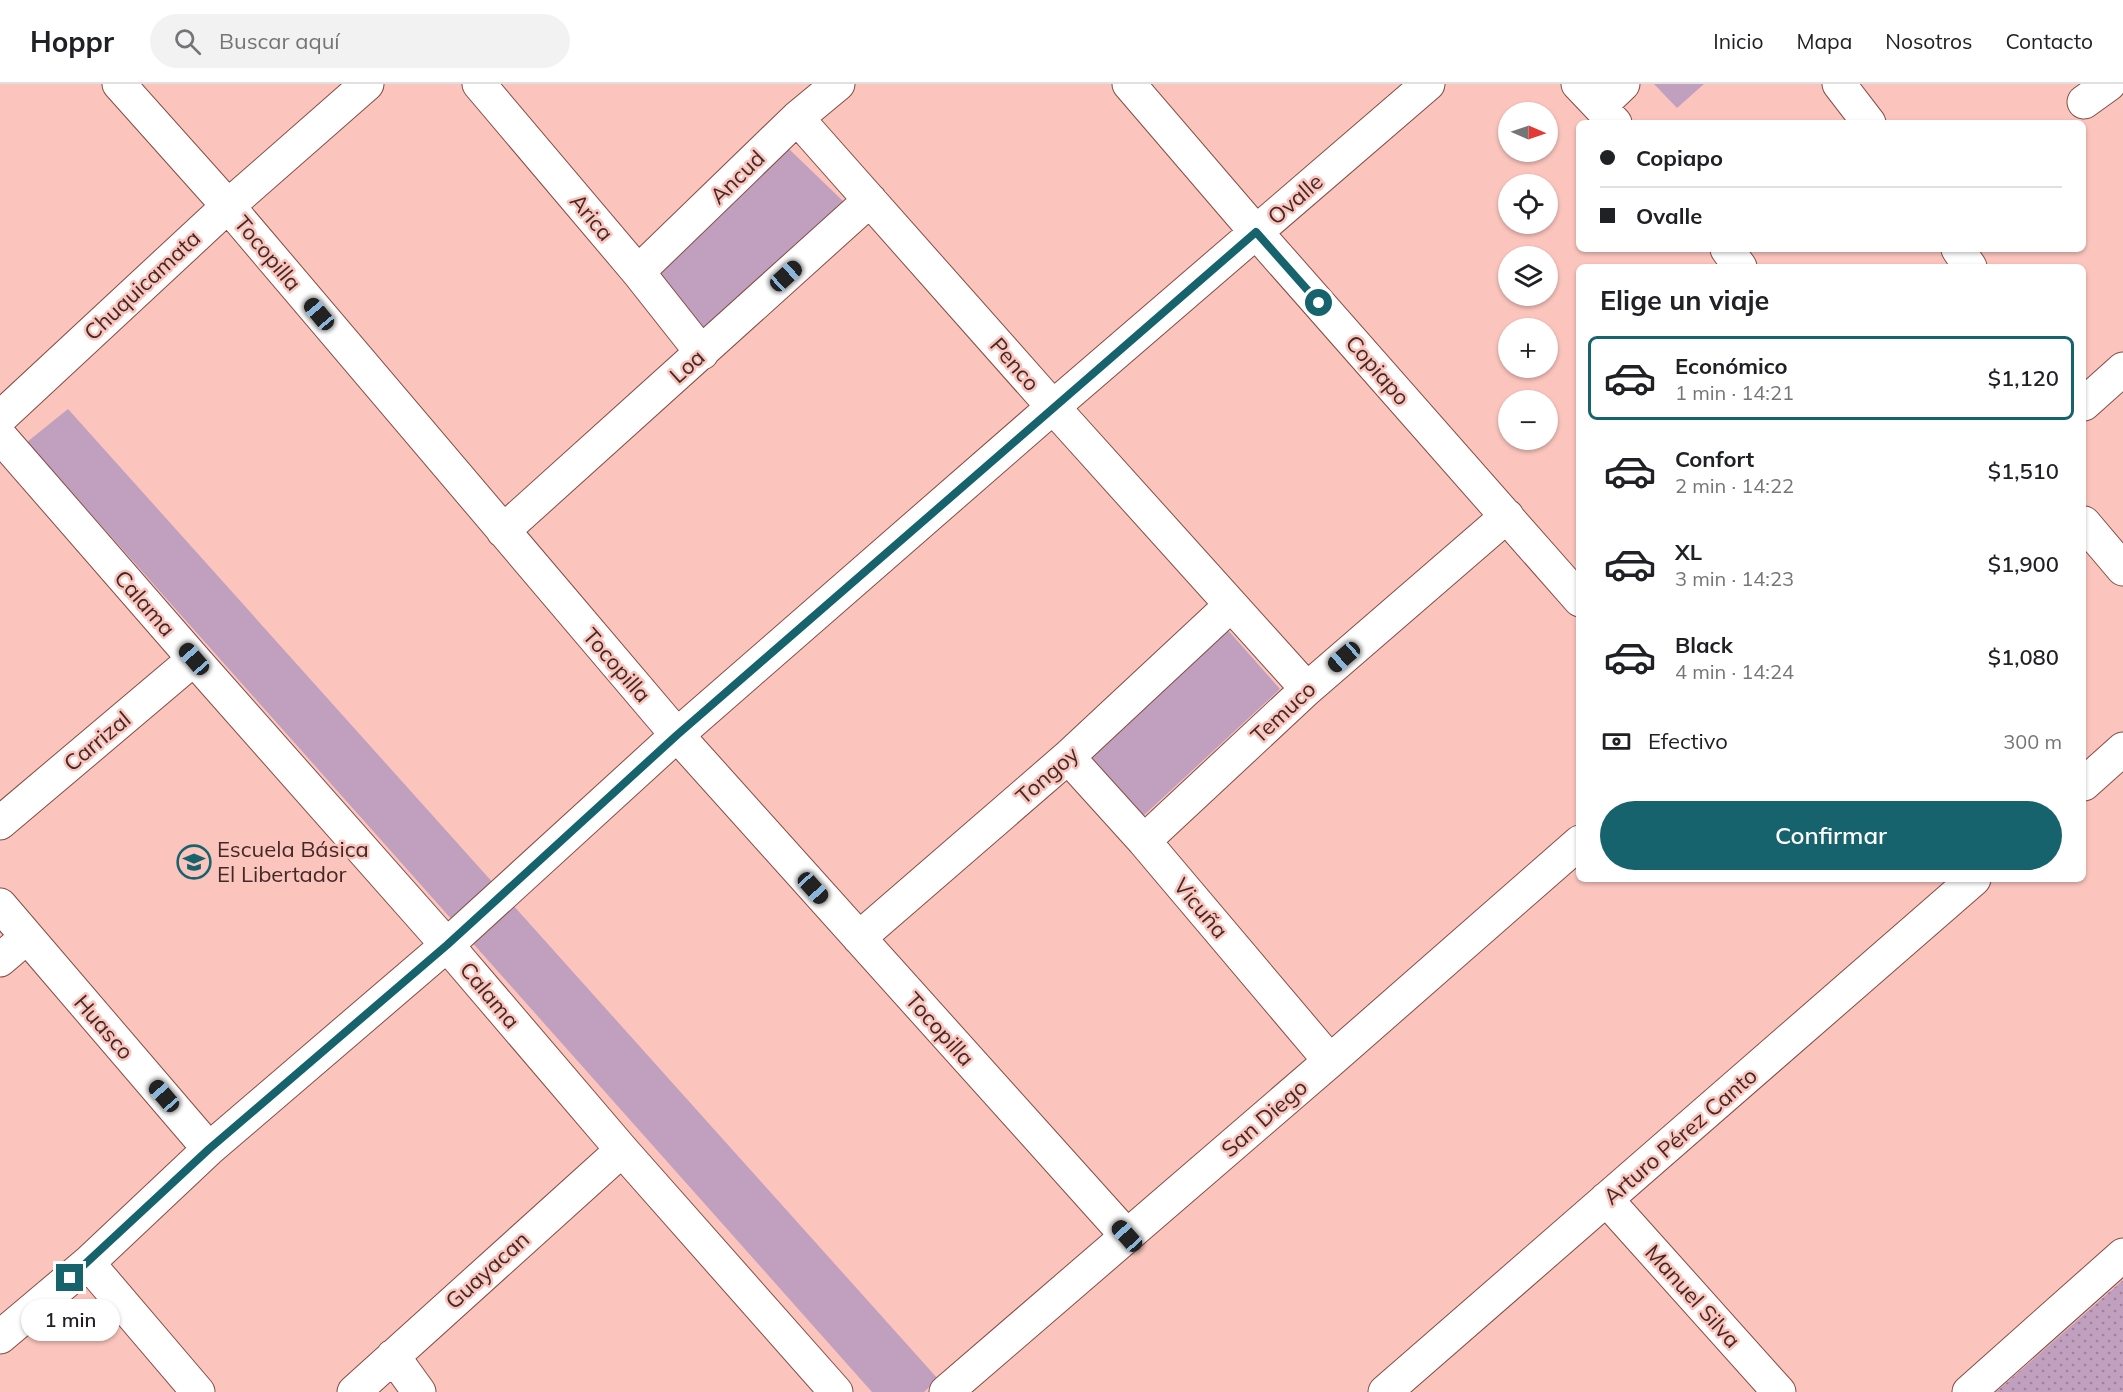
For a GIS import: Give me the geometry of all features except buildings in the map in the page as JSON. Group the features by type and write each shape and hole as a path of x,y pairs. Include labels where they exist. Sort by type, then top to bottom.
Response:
{"street":[{"name":"Tocopilla","path":"119,84 228,206 677,735 1127,1236"},
{"name":"Chuquicamata","path":"0,418 228,206 367,84"},
{"name":"Arica","path":"479,84 638,272 702,353"},
{"name":"Ancud","path":"638,272 797,118 838,84"},
{"name":"Copiapo","path":"1129,84 1576,595"},
{"name":"Ovalle","path":"0,1337 88,1263 209,1149 447,945 677,735 1428,84"},
{"path":"1839,84 1867,120"},
{"name":"Penco","path":"797,118 1053,407 1307,688"},
{"name":"Loa","path":"503,531 870,200"},
{"path":"1728,252 1738,264"},
{"path":"2086,402 2123,369"},
{"name":"Calama","path":"0,436 836,1392"},
{"name":"Temuco","path":"1144,841 1307,688 1507,516"},
{"path":"2086,526 2123,569"},
{"name":"Tongoy","path":"859,938 1068,757 1231,605"},
{"name":"Carrizal","path":"0,823 194,659"},
{"path":"2086,782 2123,749"},
{"name":"Vicuña","path":"1068,757 1144,841 1330,1061"},
{"name":"San Diego","path":"946,1392 1576,846"},
{"name":"Arturo Pérez Canto","path":"1385,1392 1971,882"},
{"name":"Huasco","path":"0,905 209,1149"},
{"path":"0,960 27,937"},
{"name":"Guayacan","path":"354,1392 622,1150"},
{"name":"Manuel Silva","path":"1606,1199 1779,1392"},
{"path":"1969,1392 2123,1255"},
{"path":"88,1263 198,1392"},
{"path":"393,1356 419,1392"}],"shaded area":[{"path":"1654,84 1704,84 1677,108"},
{"path":"789,149 845,203 706,337 654,271"},
{"path":"68,409 938,1379 924,1392 872,1392 27,442"},
{"path":"1226,628 1280,689 1141,818 1087,757"},
{"path":"2123,1280 2123,1392 1996,1392"}],"place":[{"name":"Escuela Básica El Libertador","path":"194,862"}],"route":[{"path":"70,1278 209,1149 447,945 677,735 1256,232 1319,303"}]}
